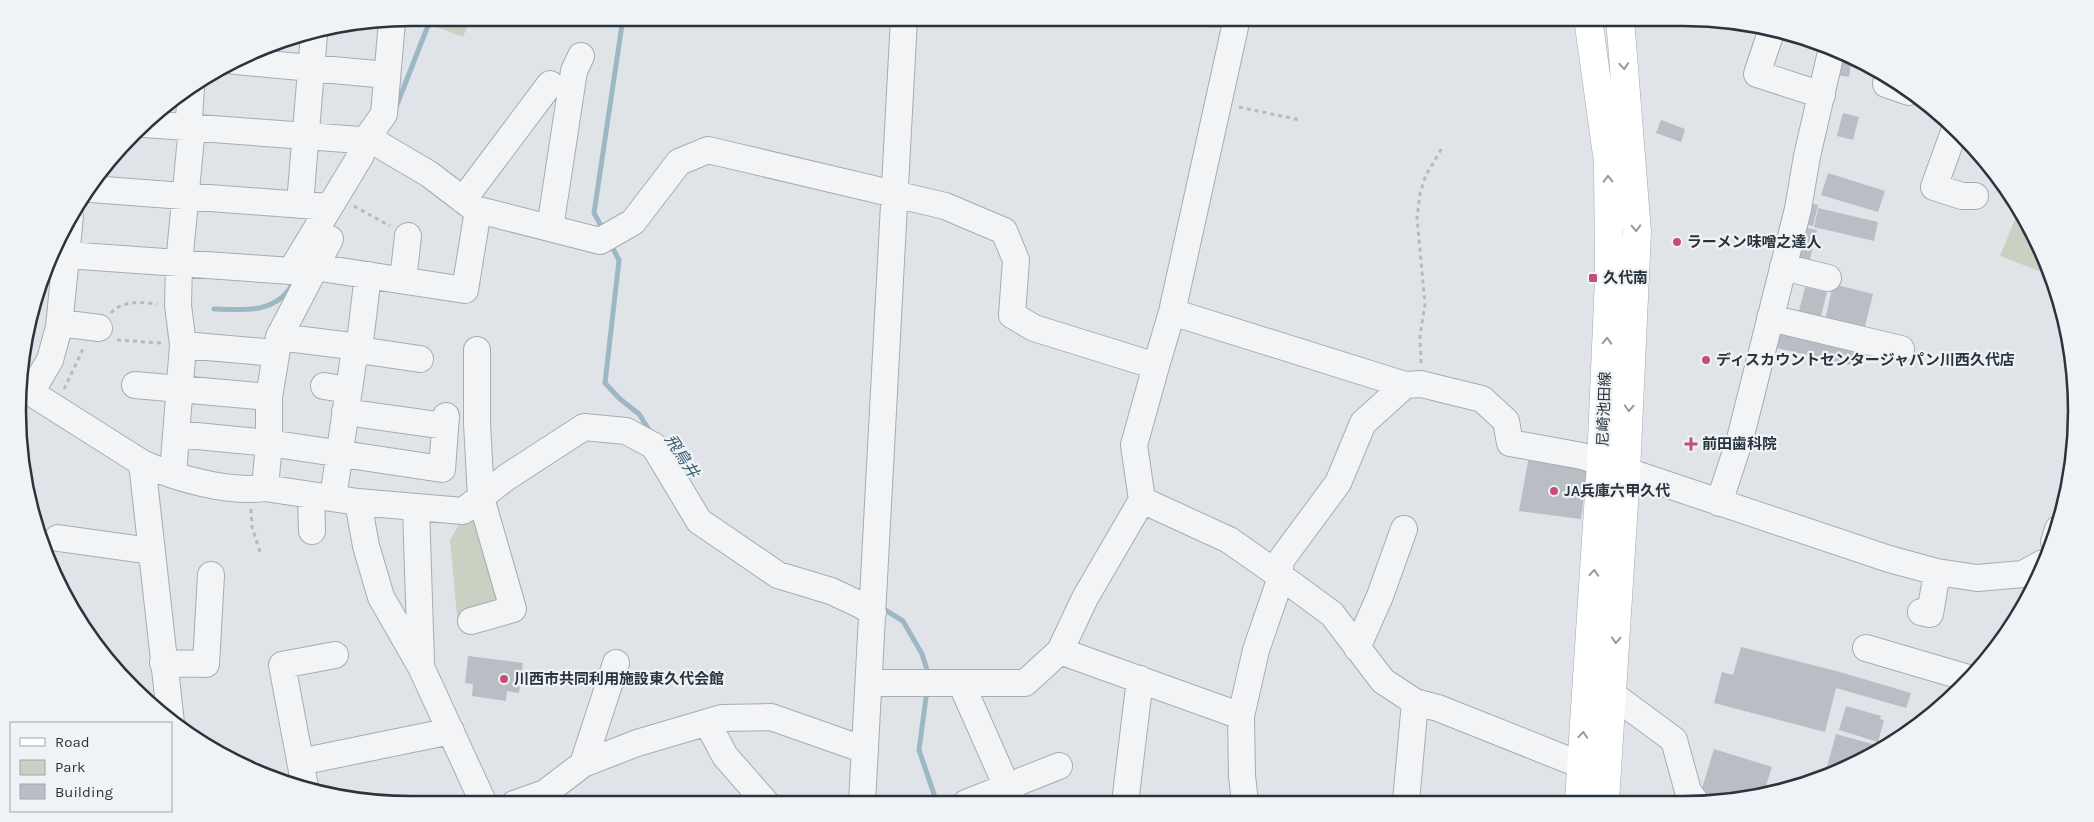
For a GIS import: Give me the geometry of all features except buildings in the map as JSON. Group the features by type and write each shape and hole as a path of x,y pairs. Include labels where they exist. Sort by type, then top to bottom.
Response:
{"main road":[{"name":"尼崎池田線","path":"1589,26 1608,162 1614,467 1613,695 1605,796"},
{"name":"尼崎池田線","path":"1579,796 1580,765 1614,467 1637,232 1621,26"}],"street":[{"path":"862,796 904,26"},
{"path":"869,683 1025,683 1060,651 1085,598 1142,500 1134,445 1172,312 1235,26"},
{"path":"257,489 269,443 270,397 278,345 340,206 375,144 384,114 391,27"},
{"path":"1770,36 1758,74 1822,95"},
{"path":"300,204 314,38"},
{"path":"550,228 574,71 580,56"},
{"path":"1719,503 1740,439 1798,209 1807,156 1830,56"},
{"path":"250,62 387,75"},
{"path":"314,267 465,290 470,205 550,84"},
{"path":"173,474 183,345 178,305 179,264 192,127 188,119 191,96"},
{"path":"154,125 306,136 375,144 429,174 470,205 600,241 634,222 678,162 708,150 945,206 1004,231 1016,260 1012,315 1034,328 1156,366"},
{"path":"1952,136 1934,187 1962,196 1975,196"},
{"path":"97,189 340,206"},
{"path":"60,255 290,271 340,206"},
{"path":"403,280 408,236"},
{"path":"27,389 50,360 60,323 59,257"},
{"path":"1783,267 1828,278"},
{"path":"312,531 334,498 339,454 339,396 359,350 368,275"},
{"path":"1172,312 1413,385 1482,399 1506,421 1510,443 1582,456 1889,559 1937,572 1977,578 2023,574 2034,568"},
{"path":"1770,318 1901,349"},
{"path":"60,323 104,334"},
{"path":"183,345 351,346 359,350 420,359"},
{"path":"471,621 513,609 481,498 477,424 477,350"},
{"path":"1245,796 1242,776 1241,716 1256,650 1278,586 1281,560 1338,483 1363,423 1413,385"},
{"path":"135,386 270,397"},
{"path":"27,391 142,463 160,472 194,481 416,508 463,511 548,450 584,427 626,431 654,446 699,521 778,575 831,591 861,605 873,613"},
{"path":"176,434 269,443 442,469 446,422 339,396"},
{"path":"142,463 169,710"},
{"path":"334,498 366,546 381,597 421,668 480,796"},
{"path":"1142,500 1229,540 1332,614 1383,681 1415,702 1438,708 1580,765"},
{"path":"416,508 421,668"},
{"path":"1357,648 1380,596 1404,529"},
{"path":"68,537 151,551"},
{"path":"1929,614 1937,572"},
{"path":"163,663 206,664 211,575"},
{"path":"1866,648 1962,676"},
{"path":"1060,651 1241,716"},
{"path":"304,781 282,665 335,655"},
{"path":"583,764 616,663"},
{"path":"1126,796 1140,679"},
{"path":"961,683 1010,794 1059,766"},
{"path":"1613,695 1674,740 1688,791 1691,796"},
{"path":"1407,796 1415,702"},
{"path":"537,796 545,793 583,764 637,744 722,718 771,717 865,750"},
{"path":"707,722 725,756 760,796"},
{"path":"300,762 450,731"}],"path":[{"path":"1219,102 1300,120"},
{"path":"1413,385 1425,304 1418,218 1420,193 1426,175 1442,148"},
{"path":"340,206 408,236"},
{"path":"104,334 183,345"},
{"path":"257,489 252,527 260,552"}],"green space":[{"path":"434,26 468,26 463,37"},
{"path":"1200,26 1228,26 1228,27 1211,28"},
{"path":"2015,218 2041,272 2000,256"},
{"path":"478,511 507,615 458,627 450,540 464,515"}],"waterway":[{"path":"396,107 428,26"},
{"name":"飛鳥井","path":"604,231 594,213 622,26"},
{"name":"飛鳥井","path":"610,243 619,260 605,383 620,399 639,414 651,433"},
{"path":"214,309 236,310 267,306 277,301 292,285"},
{"name":"飛鳥井","path":"882,608 903,621 922,654 929,676"},
{"name":"飛鳥井","path":"927,690 919,750 935,796"}],"place":[{"name":"ラーメン味噌之達人","path":"1677,242"},
{"name":"久代南","path":"1593,278"},
{"name":"ディスカウントセンタージャパン川西久代店","path":"1706,360"},
{"name":"前田歯科院","path":"1691,444"},
{"name":"JA兵庫六甲久代","path":"1554,491"},
{"name":"川西市共同利用施設東久代会館","path":"504,679"}]}
